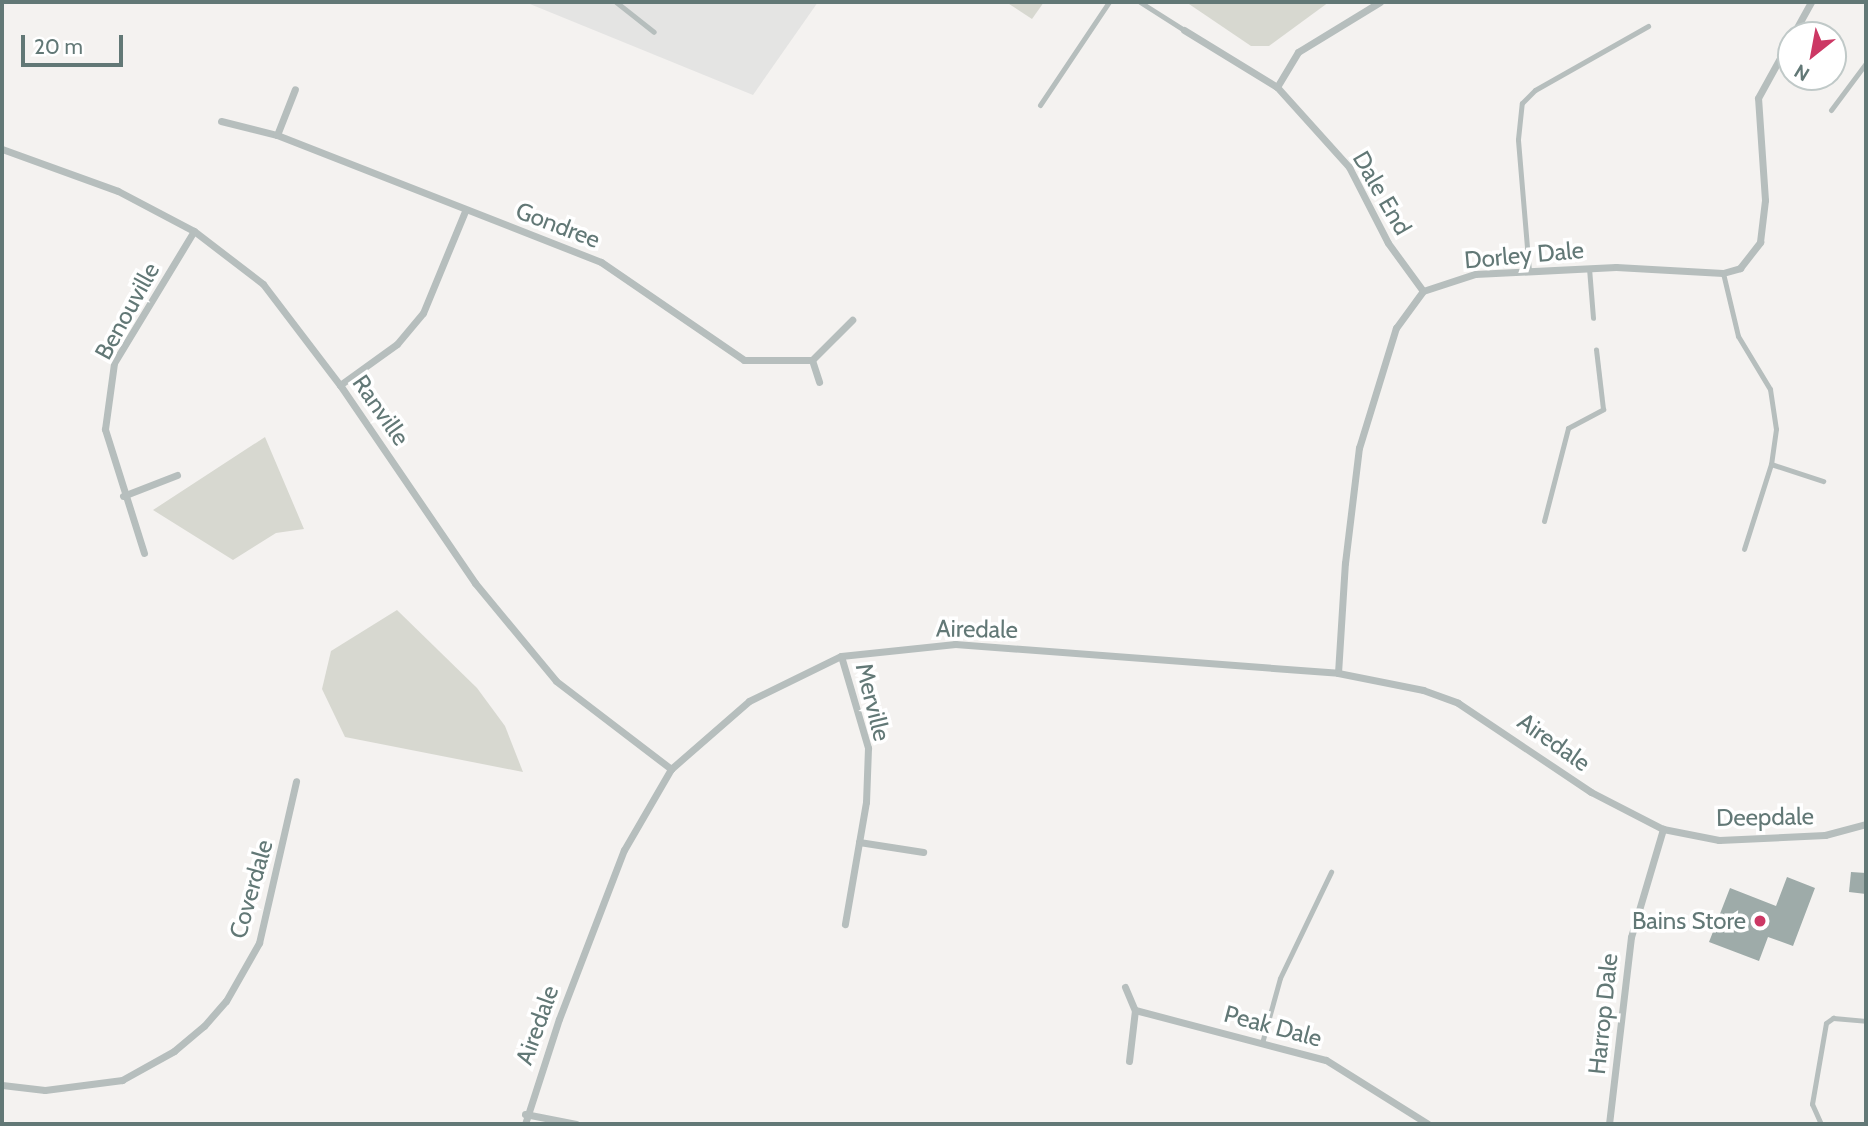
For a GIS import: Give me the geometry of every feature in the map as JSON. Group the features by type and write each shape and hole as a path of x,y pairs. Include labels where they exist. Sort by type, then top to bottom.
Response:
{"street":[{"path":"1277,86 1298,52 1380,2"},
{"path":"1723,272 1740,268 1760,242 1765,200 1758,98 1811,2"},
{"name":"Dale End","path":"1184,30 1277,86 1349,167 1388,243 1423,292"},
{"path":"277,135 295,89"},
{"name":"Gondree","path":"221,121 277,135 465,211 601,262 744,359 812,360"},
{"name":"Ranville","path":"2,149 118,191 194,231 263,284 340,385 475,583 556,681 671,769"},
{"path":"340,385 397,344 423,313 465,211"},
{"name":"Benouville","path":"144,553 123,496 105,429 114,363 194,231"},
{"name":"Dorley Dale","path":"1423,292 1475,274 1589,268 1723,272"},
{"path":"1338,673 1345,563 1359,448 1396,328 1423,292"},
{"path":"819,382 812,360 852,320"},
{"path":"123,496 177,475"},
{"name":"Airedale","path":"525,1124 526,1114 624,850 671,769 749,701 841,656 955,644 1338,673 1423,690 1458,703 1591,792 1663,829"},
{"name":"Merville","path":"841,656 868,748 859,842 845,924"},
{"name":"Coverdale","path":"2,1085 45,1090 122,1080 174,1051 204,1026 226,1001 259,943 296,781"},
{"name":"Deepdale","path":"1663,829 1718,840 1825,835 1866,824"},
{"name":"Harrop Dale","path":"1609,1124 1631,937 1663,829"},
{"path":"859,842 923,852"},
{"path":"1125,987 1135,1010 1129,1061"},
{"name":"Peak Dale","path":"1135,1010 1326,1059 1428,1124"},
{"path":"526,1114 576,1124"}],"lane":[{"path":"616,2 654,32"},
{"path":"1040,105 1109,2"},
{"path":"1140,2 1184,30"},
{"path":"1529,271 1518,139 1522,103 1535,90 1648,26"},
{"path":"1831,110 1866,63"},
{"path":"1589,268 1593,318"},
{"path":"1723,272 1738,336 1770,389 1776,429 1771,464 1744,550"},
{"path":"1544,521 1568,428 1602,409 1596,349"},
{"path":"1771,464 1823,481"},
{"path":"1262,1043 1280,978 1331,872"},
{"path":"1821,1124 1812,1104 1826,1023 1833,1018 1866,1021"}],"shaded area":[{"path":"525,2 818,2 753,95"},
{"path":"1006,2 1044,2 1032,19"},
{"path":"1186,2 1329,2 1269,46 1251,46"},
{"path":"265,437 304,529 276,533 233,560 153,510"},
{"path":"397,610 477,688 505,726 523,772 345,737 322,689 331,651"}],"building":[{"path":"1851,872 1866,873 1866,894 1849,892"},
{"name":"Bains Store","path":"1787,877 1815,888 1793,946 1768,937 1759,961 1709,942 1730,888 1776,906"}],"place":[{"name":"Bains Store","path":"1760,921"}]}
